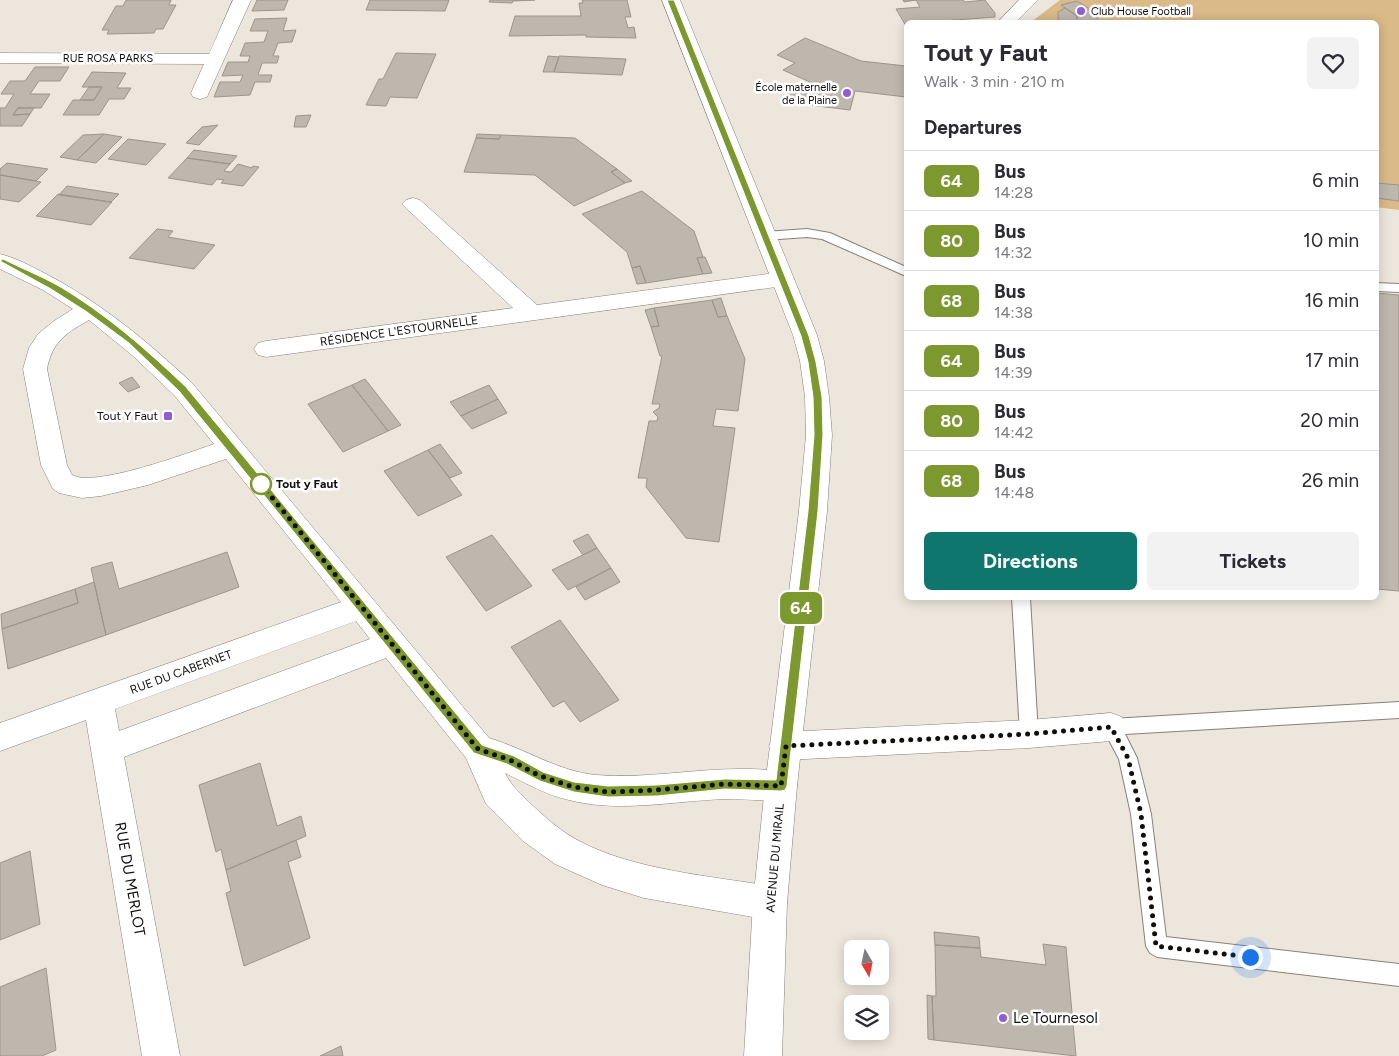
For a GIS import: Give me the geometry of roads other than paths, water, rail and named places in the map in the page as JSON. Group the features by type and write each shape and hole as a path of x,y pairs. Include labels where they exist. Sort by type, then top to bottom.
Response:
{"street":[{"path":"200,93 242,0"},
{"name":"AVENUE DU MIRAIL","path":"670,0 805,336 818,397 819,435 813,511 781,786 770,903 763,1056"},
{"path":"1008,20 1029,0"},
{"name":"RUE ROSA PARKS","path":"0,58 216,59"},
{"path":"413,204 532,313"},
{"path":"0,261 54,287 90,310 156,362 182,389 478,749 498,793 535,830 567,853 602,869 683,890 770,903"},
{"name":"RÉSIDENCE L'ESTOURNELLE","path":"266,349 783,280"},
{"path":"90,310 63,324 50,334 36,358 34,369 58,478 67,486 82,489 107,486 231,448"},
{"name":"RUE DU CABERNET","path":"0,737 362,607"},
{"path":"107,749 392,643"},
{"name":"RUE DU MERLOT","path":"98,702 161,1056"},
{"path":"786,746 1029,734 1111,727"},
{"path":"478,749 510,760 540,776 574,787 608,792 725,784 781,786"}],"lane":[{"path":"765,236 807,233 824,236 904,271"},
{"path":"1379,287 1399,288"},
{"path":"1021,600 1029,734"},
{"path":"1399,710 1111,727 1128,758 1141,814 1156,946 1399,975"}],"place":[{"name":"Club House Football","path":"1081,11"},
{"name":"École maternelle de la Plaine","path":"847,93"},
{"name":"Tout Y Faut","path":"168,416"},
{"name":"Tout y Faut","path":"261,484"},
{"name":"Le Tournesol","path":"1003,1018"}]}
